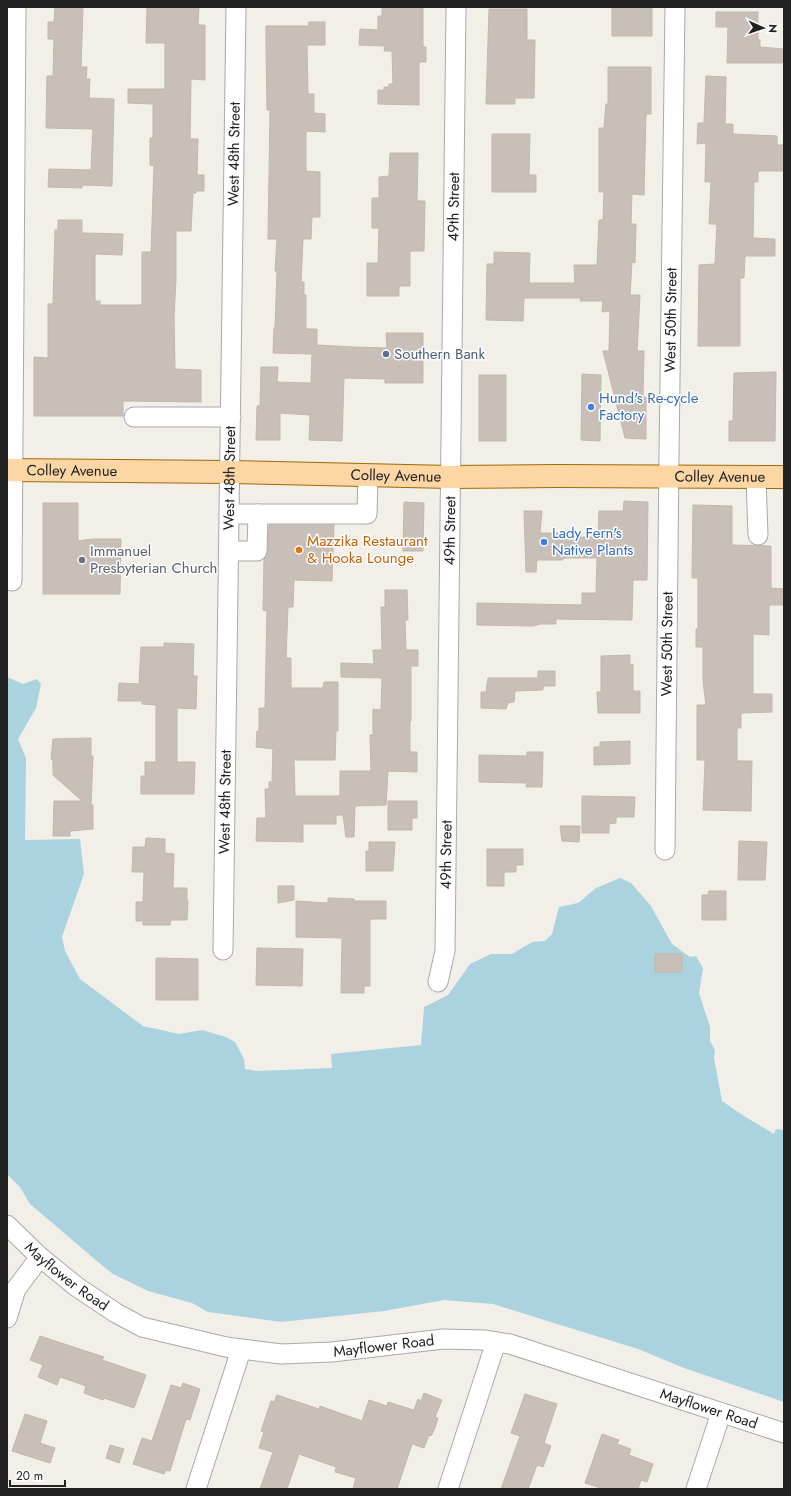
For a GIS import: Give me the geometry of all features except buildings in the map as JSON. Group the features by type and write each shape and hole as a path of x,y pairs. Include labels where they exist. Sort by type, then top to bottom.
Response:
{"main road":[{"name":"Colley Avenue","path":"10,470 230,472 450,477 784,477"}],"street":[{"path":"12,581 10,349 16,7"},
{"name":"West 48th Street","path":"224,950 236,7"},
{"name":"49th Street","path":"438,982 445,951 456,7"},
{"name":"West 50th Street","path":"665,850 675,7"},
{"path":"134,417 231,417"},
{"path":"230,514 367,514 368,475"},
{"path":"756,477 758,535"},
{"path":"229,551 257,551 258,514"},
{"name":"Mayflower Road","path":"7,1225 40,1257 84,1291 116,1313 142,1327 241,1350 281,1354 332,1352 443,1339 510,1344 784,1433"},
{"path":"7,1318 16,1289 40,1257"},
{"path":"448,1489 496,1342"},
{"path":"196,1489 241,1350"},
{"path":"696,1489 721,1413"}],"water":[{"path":"7,677 23,684 37,679 41,684 36,708 18,739 26,758 25,840 80,839 84,874 62,937 65,951 80,979 143,1026 179,1034 202,1030 226,1037 235,1042 244,1059 245,1069 257,1071 332,1068 331,1054 421,1045 424,1007 448,995 470,964 491,954 512,954 532,942 545,941 552,934 559,907 578,903 596,888 620,878 631,883 651,906 672,944 690,957 696,956 703,968 699,993 710,1027 710,1041 715,1050 714,1058 722,1101 774,1134 776,1129 784,1130 784,1402 684,1368 638,1349 493,1304 444,1300 384,1311 281,1322 208,1312 192,1303 148,1291 113,1274 30,1204 20,1187 7,1174"}],"place":[{"name":"Southern Bank","path":"386,354"},
{"name":"Hund's Re-cycle Factory","path":"591,407"},
{"name":"Lady Fern's Native Plants","path":"544,542"},
{"name":"Mazzika Restaurant & Hooka Lounge","path":"299,550"},
{"name":"Immanuel Presbyterian Church","path":"82,560"}]}
